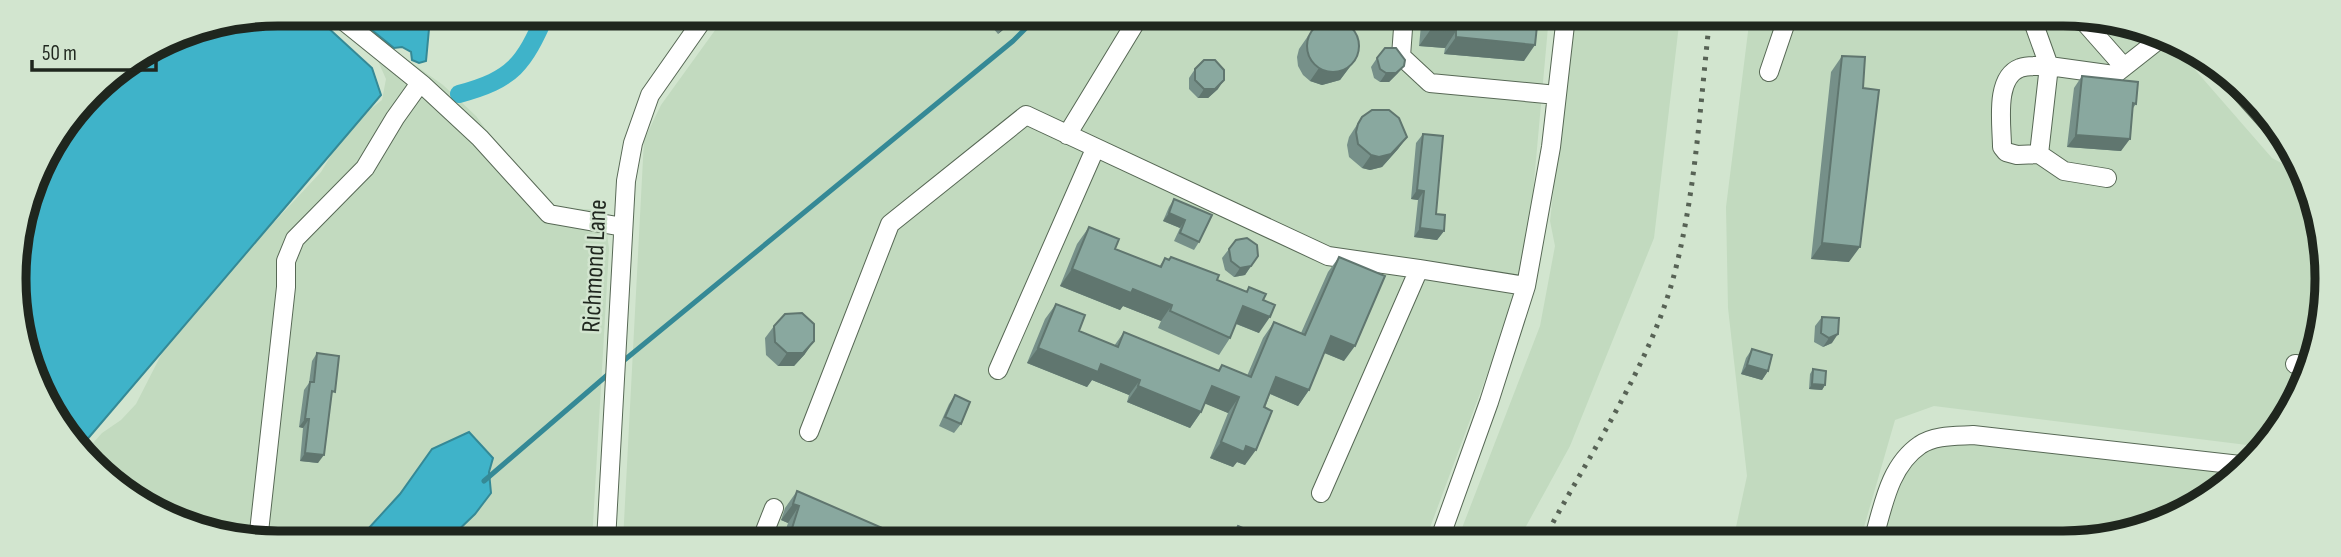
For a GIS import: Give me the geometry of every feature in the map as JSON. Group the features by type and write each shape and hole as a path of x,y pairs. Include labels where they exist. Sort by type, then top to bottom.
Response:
{"lane":[{"path":"350,26 480,138 549,214 623,229"},
{"name":"Richmond Lane","path":"607,531 626,181 633,143 650,95 698,26"},
{"path":"1067,135 1131,26"},
{"path":"1403,26 1401,56 1430,83 1557,96"},
{"path":"1444,531 1526,286 1551,147 1565,26"},
{"path":"1769,72 1785,26"},
{"path":"2035,26 2049,66 2039,154"},
{"path":"2089,28 2124,67"},
{"path":"2108,178 2064,171 2039,154 2017,155 2006,152 2001,147 2003,89 2011,73 2022,67 2049,66 2114,75 2154,43"},
{"path":"259,530 286,287 286,261 290,248 315,217 365,167 419,83"},
{"path":"809,432 890,224 1026,115 1328,256 1526,286"},
{"path":"998,370 1095,149"},
{"path":"1321,493 1419,269"},
{"path":"1876,531 1887,491 1900,464 1921,444 1946,437 1973,435 2233,464"},
{"path":"765,531 774,508"}],"shaded area":[{"path":"718,26 1548,26 1526,270 1429,531 624,531 644,140 661,105"},
{"path":"1572,26 1679,26 1654,238 1570,446 1523,531 1461,531 1540,326 1555,246 1550,221"},
{"path":"1749,26 2062,26 2112,31 2159,45 2184,58 2272,158 2289,167 2306,213 2313,246 2315,278 2310,328 2289,390 2272,419 2251,446 1934,406 1895,420 1863,531 1735,531 1747,476 1728,308 1726,207"},
{"path":"388,46 443,85 476,116 532,192 560,208 604,210 609,249 593,531 246,529 213,522 167,505 125,479 90,446 136,404 162,353 186,322 222,278 321,172 359,118 382,100 386,79 378,61"},
{"path":"1946,437 2233,464 2203,488 2174,505 2112,526 2062,531 1877,531 1900,464"}],"water":[{"path":"278,26 326,26 372,68 381,95 86,441 60,405 45,375 31,328 26,278 31,229 45,182 60,152 89,112 125,78 182,45 229,31"},
{"path":"367,26 435,26 429,29 426,61 419,63 412,60 411,52 402,47 394,48"},
{"path":"469,432 493,458 489,472 491,493 475,514 457,531 366,531 400,494 432,449"}],"building":[{"path":"1318,26 1348,26 1357,36 1357,56 1343,70 1323,70 1309,56 1309,36"},
{"path":"1431,26 1537,26 1535,45 1456,37 1456,31 1431,29"},
{"path":"1385,48 1396,48 1405,60 1404,66 1396,73 1386,73 1380,69 1377,58"},
{"path":"1842,56 1865,57 1863,88 1879,90 1860,247 1822,243"},
{"path":"1204,60 1215,60 1224,70 1224,80 1215,89 1204,89 1195,80 1195,69"},
{"path":"2082,76 2138,82 2130,139 2076,135"},
{"path":"1372,110 1389,110 1399,118 1407,137 1391,154 1379,157 1371,155 1358,144 1358,124 1362,117"},
{"path":"1423,134 1443,136 1436,214 1445,215 1444,231 1420,228 1424,191 1417,190"},
{"path":"1174,199 1212,215 1199,242 1180,233 1185,220 1169,213"},
{"path":"1089,227 1119,239 1115,249 1161,267 1165,258 1169,260 1171,257 1219,275 1217,280 1247,292 1249,287 1266,294 1263,300 1275,305 1270,317 1243,306 1230,338 1170,311 1172,305 1133,289 1131,293 1072,269"},
{"path":"1247,238 1257,245 1258,256 1251,266 1240,268 1231,261 1229,249 1236,240"},
{"path":"1339,257 1385,276 1355,346 1331,336 1309,390 1276,377 1264,407 1272,411 1256,450 1246,446 1244,452 1221,442 1239,397 1212,386 1201,412 1138,386 1140,380 1101,364 1098,372 1038,348 1056,304 1085,315 1079,331 1118,347 1124,332 1219,371 1222,365 1251,377 1274,322 1305,335"},
{"path":"802,313 814,324 814,341 803,353 787,353 775,342 774,326 785,314"},
{"path":"1822,317 1839,318 1838,334 1829,338 1821,333"},
{"path":"1752,349 1772,355 1768,371 1747,365"},
{"path":"317,353 339,356 324,455 305,453 309,419 305,419 310,382 314,382"},
{"path":"1813,369 1826,371 1825,385 1812,384"},
{"path":"955,395 970,402 961,424 945,417"},
{"path":"797,491 889,531 791,531 799,506 793,504"},
{"path":"1238,526 1250,531 1236,531"}],"waterway":[{"path":"459,94 505,76 523,58 540,26"},
{"path":"622,362 1028,26"},
{"path":"484,481 612,371"}],"railway":[{"path":"1549,531 1632,380 1662,313 1673,279 1692,181 1709,26"}]}
